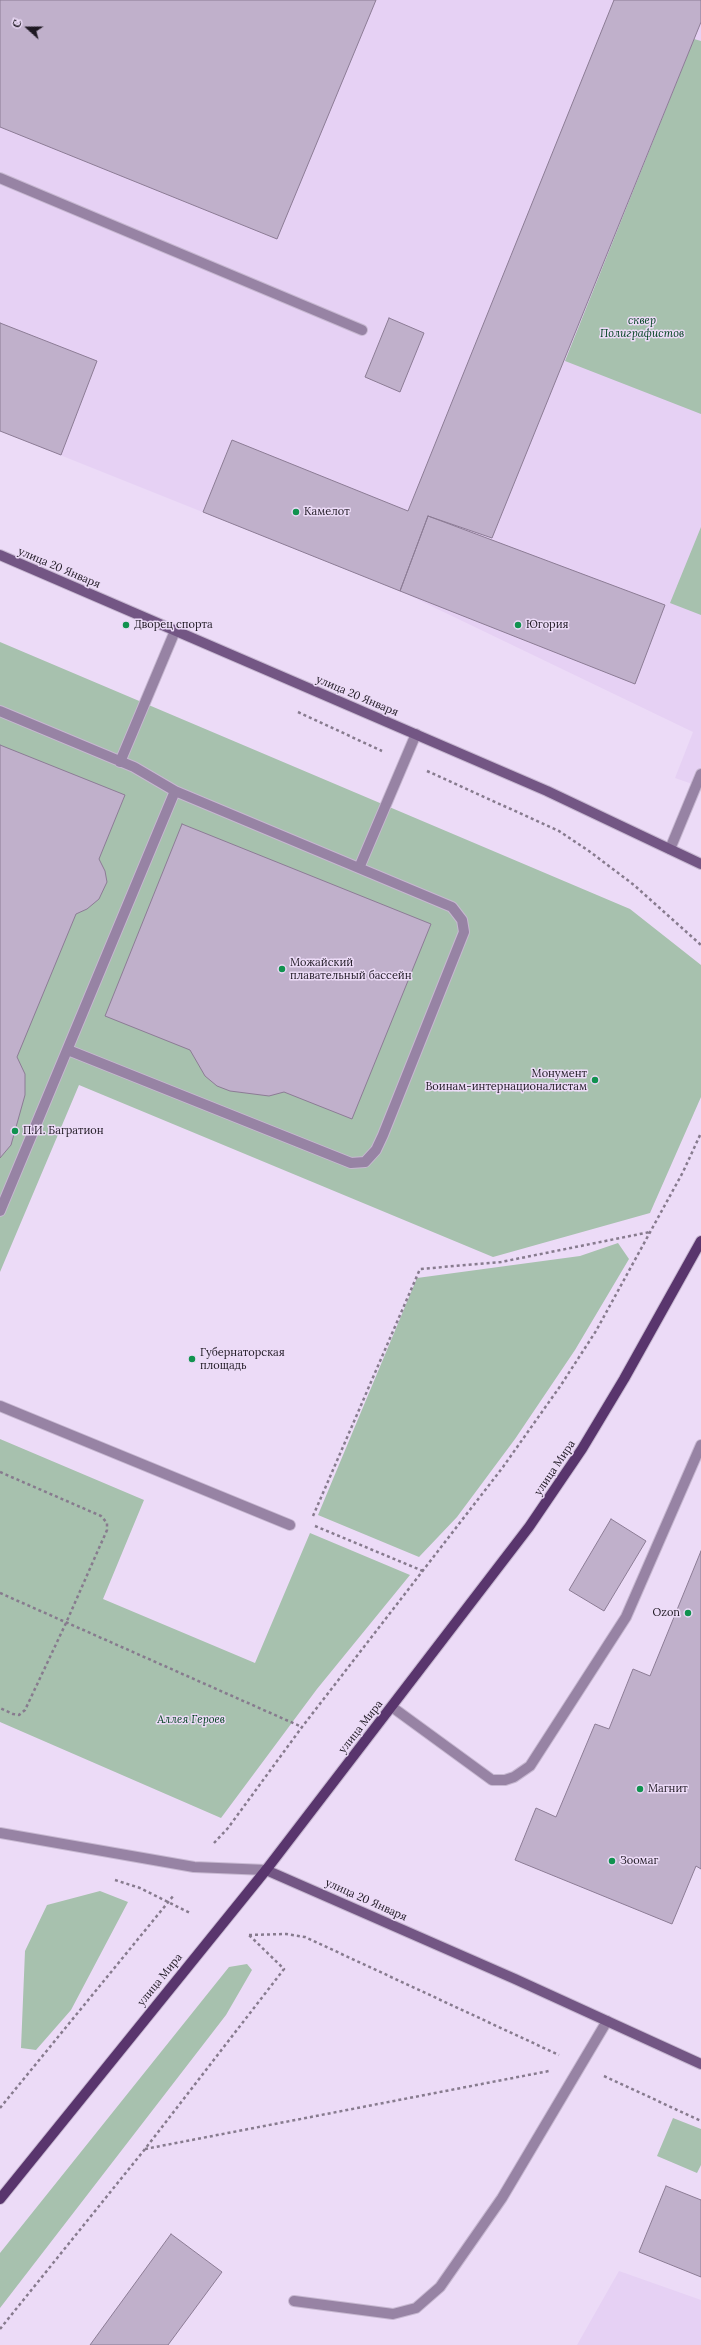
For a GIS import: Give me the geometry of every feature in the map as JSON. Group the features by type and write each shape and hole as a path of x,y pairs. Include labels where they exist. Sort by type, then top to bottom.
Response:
{"main road":[{"name":"улица Мира","path":"0,2199 266,1870 529,1527 582,1449 647,1340 701,1241"}],"street":[{"path":"0,178 362,330"},
{"name":"улица 20 Января","path":"0,555 547,791 701,864"},
{"path":"120,762 175,630"},
{"path":"0,711 120,762 175,791 452,906 462,920 464,932 384,1135 376,1150 365,1162 351,1163 68,1050"},
{"path":"359,868 416,734"},
{"path":"670,849 701,774"},
{"path":"0,1212 175,791"},
{"path":"0,1406 290,1525"},
{"path":"392,1707 492,1780 505,1780 514,1777 530,1766 626,1617 701,1445"},
{"name":"улица 20 Января","path":"0,1833 194,1867 266,1870 701,2064"},
{"path":"294,2301 393,2314 416,2308 440,2287 502,2198 607,2021"}],"path":[{"path":"291,709 559,830 590,851 634,885 701,945"},
{"path":"208,1846 217,1841 228,1828 302,1727 503,1467 561,1384 596,1331 683,1172 701,1133"},
{"path":"312,1517 420,1269 501,1262 650,1232"},
{"path":"0,1472 101,1516 107,1523 107,1530 66,1623 25,1710 20,1715 13,1714 0,1708"},
{"path":"309,1524 424,1571"},
{"path":"0,1593 302,1727"},
{"path":"113,1879 140,1888 169,1901 190,1913"},
{"path":"0,2108 174,1895"},
{"path":"0,2329 145,2149 284,1969 249,1935 286,1934 305,1937 701,2121"},
{"path":"145,2149 581,2065"}],"shaded area":[{"path":"0,0 701,0 701,787 675,778 693,732 400,591 0,431"},
{"path":"619,2271 701,2300 701,2345 577,2345"}],"green space":[{"name":"сквер Полиграфистов","path":"694,39 701,41 701,414 565,361"},
{"path":"701,527 701,615 670,603"},
{"path":"0,642 630,909 701,965 701,1097 650,1213 493,1257 79,1085 0,1272"},
{"path":"618,1243 629,1259 575,1350 515,1439 457,1517 419,1557 318,1515 417,1278 580,1256"},
{"name":"Аллея Героев","path":"0,1439 144,1500 103,1599 255,1663 310,1533 410,1575 317,1689 221,1818 0,1722"},
{"path":"100,1891 128,1902 71,2010 36,2050 21,2048 25,1951 47,1905"},
{"path":"247,1964 252,1970 226,2015 0,2308 0,2253 229,1967"},
{"path":"673,2118 701,2129 701,2165 697,2173 657,2156"}],"building":[{"path":"0,0 376,0 277,239 0,127"},
{"path":"614,0 701,0 701,22 492,538 428,516 400,591 203,512 232,440 408,511"},
{"path":"389,318 424,333 400,392 365,377"},
{"path":"0,323 97,361 61,455 0,431"},
{"path":"428,516 665,605 635,684 400,591"},
{"path":"0,745 125,795 99,859 105,871 107,882 99,899 87,909 76,914 17,1057 25,1074 25,1095 11,1145 0,1158"},
{"path":"182,824 431,924 352,1119 284,1092 269,1096 230,1091 217,1086 205,1076 190,1050 105,1016"},
{"path":"611,1519 646,1541 604,1611 569,1590"},
{"path":"701,1551 701,1869 696,1866 672,1924 515,1860 536,1808 556,1817 595,1724 609,1729 633,1669 650,1676"},
{"path":"666,2186 701,2200 701,2277 639,2252"},
{"path":"171,2234 222,2272 168,2345 90,2345"}],"place":[{"name":"Камелот","path":"296,512"},
{"name":"Дворец спорта","path":"126,625"},
{"name":"Югория","path":"518,625"},
{"name":"Можайский плавательный бассейн","path":"282,969"},
{"name":"Монумент Воинам-интернационалистам","path":"595,1080"},
{"name":"П.И. Багратион","path":"15,1131"},
{"name":"Губернаторская площадь","path":"192,1359"},
{"name":"Ozon","path":"688,1613"},
{"name":"Магнит","path":"640,1789"},
{"name":"Зоомаг","path":"612,1861"}]}
